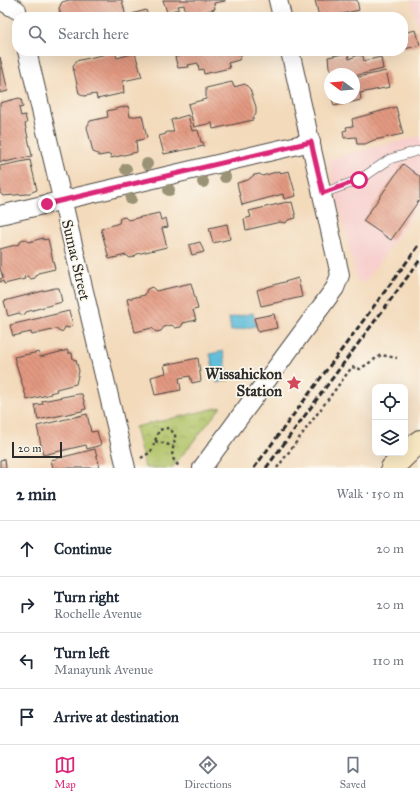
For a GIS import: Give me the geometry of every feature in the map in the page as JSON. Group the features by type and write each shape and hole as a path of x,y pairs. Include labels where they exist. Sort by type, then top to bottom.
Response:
{"main road":[{"path":"392,468 420,441"}],"street":[{"path":"0,0 17,9"},
{"path":"278,0 281,12"},
{"name":"Sumac Street","path":"28,56 62,201 132,464"},
{"path":"202,468 338,282 340,275 338,260 291,56"},
{"path":"0,215 311,142"}],"lane":[{"path":"323,193 359,180 390,159 420,150"}],"path":[{"path":"278,468 352,367 360,369 381,355 397,358"},
{"path":"132,464 148,455 159,430 168,428 175,434 173,459 179,466"},
{"path":"155,441 173,446"}],"shaded area":[{"path":"411,0 420,0 420,37"},
{"path":"420,136 420,206 364,283 357,281 328,159"}],"green space":[{"path":"221,407 172,468 145,468 135,427"}],"water":[{"path":"253,313 256,326 231,331 229,318"},
{"path":"223,351 229,380 217,383 210,354"}],"building":[{"path":"69,0 122,0 125,12 60,12 59,8 62,2"},
{"path":"163,0 225,0 214,3 215,9 202,12 189,12 188,10 185,10 184,5 178,6 179,9 167,12"},
{"path":"315,0 357,0 359,10 351,12 318,12"},
{"path":"416,30 420,45 408,48 408,32"},
{"path":"98,56 116,56 117,58 124,56 136,56 142,77 123,81 124,93 97,99 96,94 84,96 79,93 73,67 76,61"},
{"path":"241,56 239,60 228,63 230,68 204,74 203,69 199,70 198,63 188,65 189,67 178,68 175,57"},
{"path":"348,56 349,59 356,56 363,56 364,61 381,57 383,69 360,75 360,68 329,67 328,57"},
{"path":"0,57 8,91 0,93"},
{"path":"386,71 390,87 360,93 360,77"},
{"path":"232,82 234,87 245,84 250,89 256,107 256,114 253,120 213,129 212,123 194,127 188,104 206,99 206,88"},
{"path":"19,98 21,99 23,107 19,108 21,116 25,115 27,123 25,124 32,156 0,162 0,103"},
{"path":"128,106 130,117 142,115 147,138 136,141 137,152 111,158 110,154 98,156 98,154 93,152 87,127 90,121 108,117 107,111"},
{"path":"396,107 403,134 374,140 365,144 357,144 356,137 344,138 343,131 347,130 346,127 353,126 352,119"},
{"path":"188,115 192,131 198,130 201,142 203,142 204,146 164,154 159,136 166,134 166,132 174,132 171,120"},
{"path":"30,160 37,190 27,194 3,196 0,193 0,166"},
{"path":"403,164 420,177 420,199 391,240 363,221"},
{"path":"280,171 280,173 289,171 296,196 284,199 283,194 242,205 237,183 248,180 254,175 260,174 262,176"},
{"path":"292,202 296,218 288,220 286,223 280,222 246,230 244,219 251,217 249,211"},
{"path":"159,213 161,220 166,218 168,227 162,228 167,247 137,254 130,258 126,255 109,259 101,229 119,223 120,218 125,217 128,220"},
{"path":"227,224 230,239 213,243 209,228"},
{"path":"43,238 43,240 48,239 55,269 38,273 35,278 31,279 27,276 24,277 25,279 4,284 3,281 0,282 0,279 3,278 0,268 0,249 19,244 21,240 25,239 29,242"},
{"path":"200,242 204,252 192,255 189,245"},
{"path":"298,278 302,297 261,306 257,290"},
{"path":"191,283 198,309 193,310 196,320 183,323 181,327 175,328 172,325 164,327 161,331 156,332 152,328 135,332 127,299 145,295 147,289 152,287 156,291"},
{"path":"59,288 62,302 26,312 22,315 19,313 8,316 4,301"},
{"path":"69,311 73,324 69,328 65,327 63,331 60,332 56,329 32,335 31,332 13,336 10,325"},
{"path":"274,314 277,328 258,332 254,318"},
{"path":"68,350 68,353 72,353 73,359 76,360 79,371 76,384 56,389 57,391 50,393 51,394 27,400 14,357 39,352 40,357"},
{"path":"198,358 201,381 192,383 190,376 179,378 181,390 155,395 151,377 166,373 164,365"},
{"path":"82,394 86,409 38,420 35,405 43,404 42,401"},
{"path":"87,414 91,432 97,431 101,445 87,449 86,445 43,455 37,426"},
{"path":"95,449 100,468 53,468 51,460"},
{"path":"5,459 6,468 0,468 0,460"}],"railway":[{"path":"254,468 420,244"},
{"path":"266,468 420,260"}],"place":[{"name":"Wissahickon Station","path":"294,383"}],"route":[{"path":"47,204 311,142 323,193 359,180"}]}
